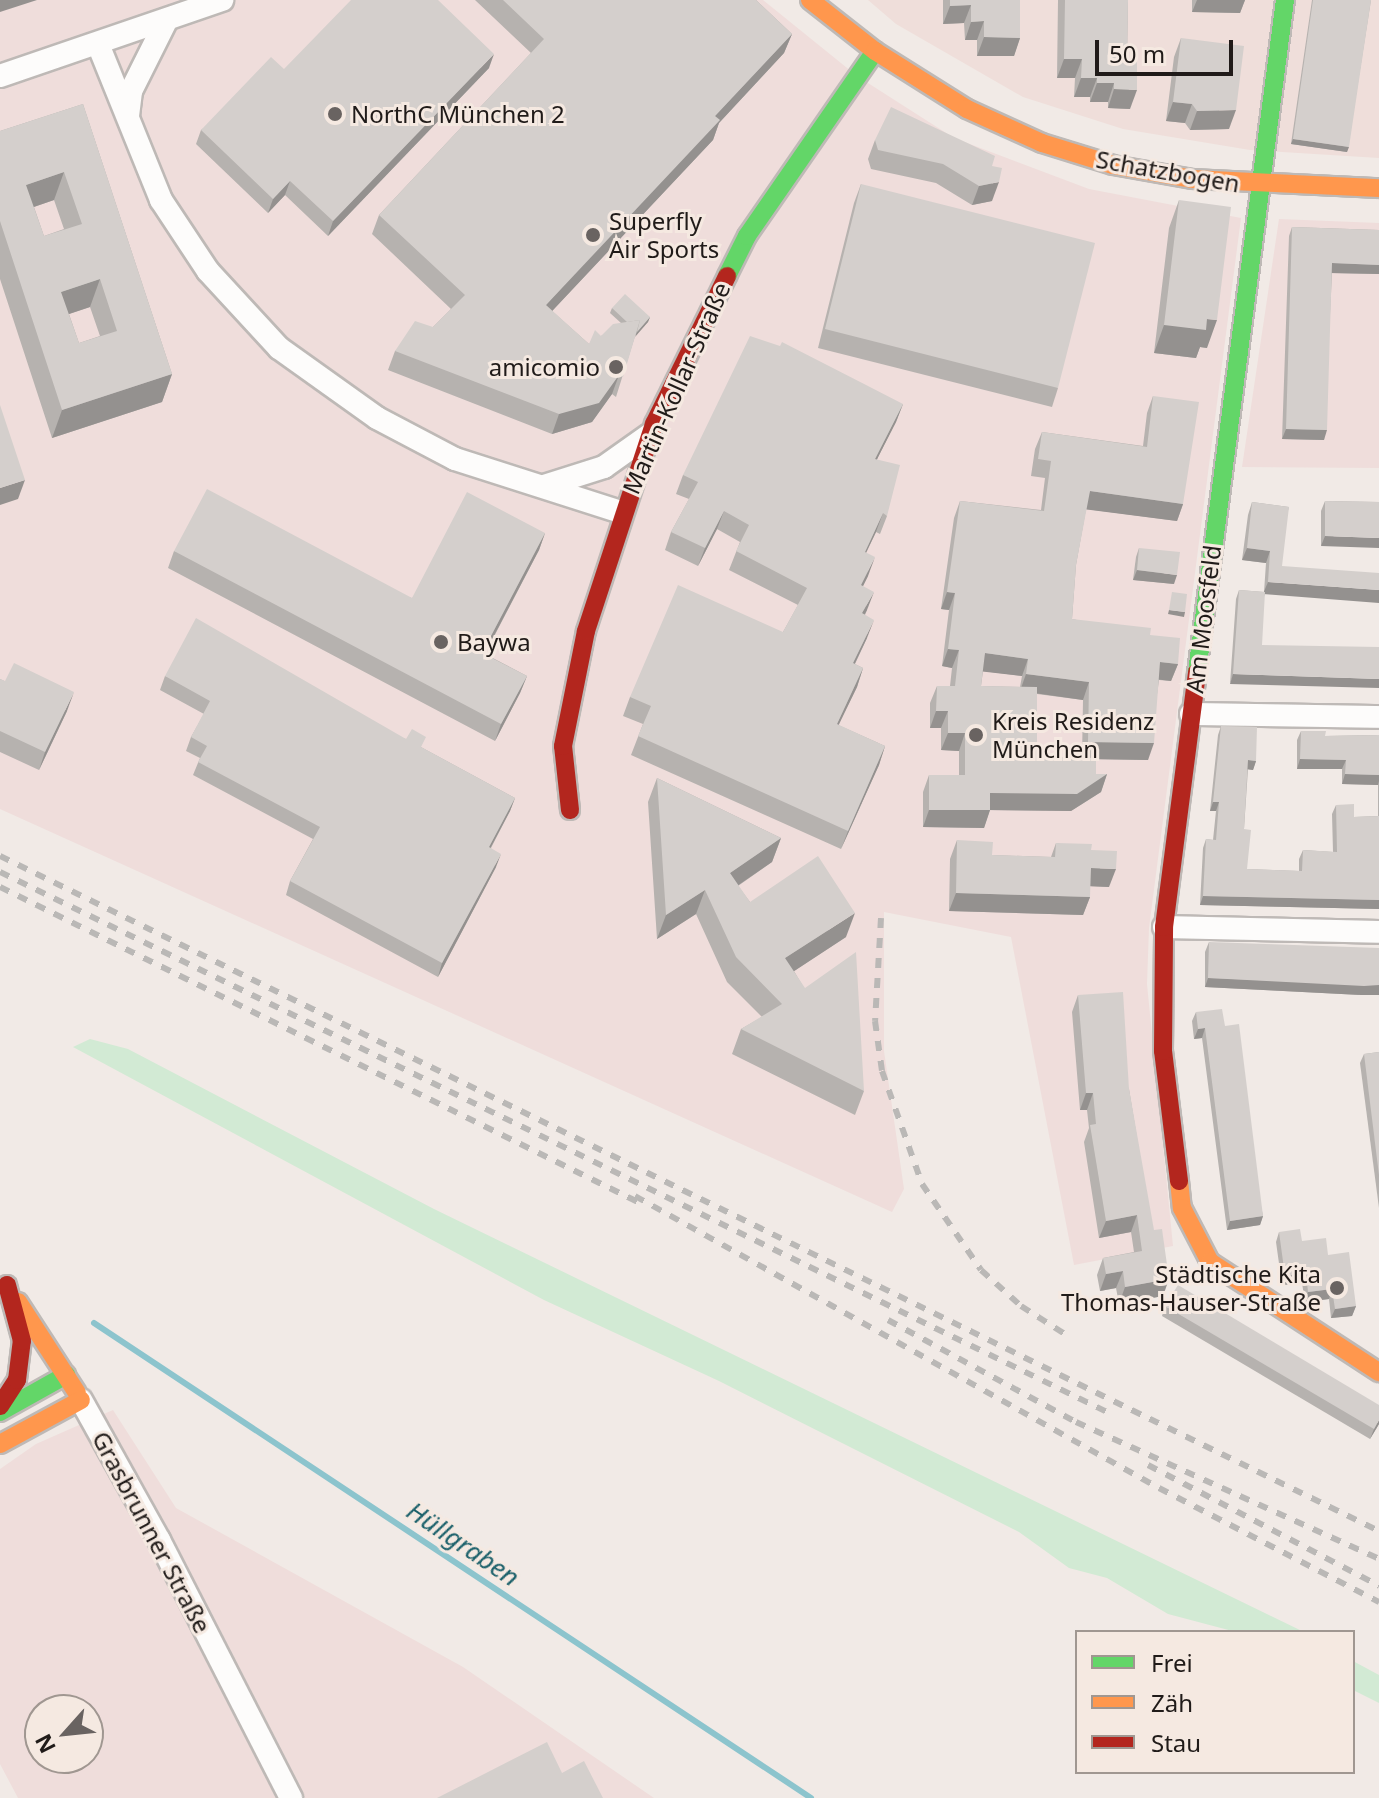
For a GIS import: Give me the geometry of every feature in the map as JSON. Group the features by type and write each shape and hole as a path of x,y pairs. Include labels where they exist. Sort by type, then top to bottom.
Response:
{"main road":[{"name":"Schatzbogen","path":"810,0 875,51 967,109 1042,143 1136,170 1262,186 1379,188"},
{"name":"Am Moosfeld","path":"1285,0 1164,927 1163,1051 1175,1173 1194,1236 1210,1262 1245,1289 1379,1372"},
{"name":"Martin-Kollar-Straße","path":"570,810 563,746 587,624 621,512 650,434 747,236 875,51"},
{"name":"Grasbrunner Straße","path":"4,1279 81,1400"},
{"path":"0,1409 17,1380 22,1341 4,1279"},
{"path":"0,1409 66,1375"},
{"path":"0,1444 81,1400"}],"street":[{"path":"0,76 222,0"},
{"path":"128,121 131,91 167,19"},
{"path":"98,44 161,200 199,258 243,312 303,369 377,418 455,459 621,512"},
{"path":"544,486 604,467 650,434"},
{"path":"1191,714 1379,717"},
{"path":"1164,927 1379,932"},
{"name":"Grasbrunner Straße","path":"81,1400 159,1540 291,1798"}],"shaded area":[{"path":"0,0 763,0 857,76 954,138 1089,189 1241,218 1149,928 1147,984 1173,1246 1074,1265 1011,937 884,912 884,1051 904,1189 892,1212 0,809"},
{"path":"868,0 1379,0 1379,158 1250,150 1123,129 1023,97 896,24"},
{"path":"1279,219 1379,223 1379,468 1242,467"},
{"path":"113,1410 176,1508 463,1667 654,1798 18,1798 0,1764 0,1469 36,1444"}],"green space":[{"path":"90,1039 128,1049 434,1209 1300,1630 1228,1630 1168,1614 1107,1578 1069,1568 1019,1532 719,1381 544,1300 73,1047"},
{"path":"1355,1662 1379,1675 1379,1703 1355,1691"}],"building":[{"name":"NorthC München 2","path":"351,0 438,0 494,54 333,221 290,181 273,199 201,130 271,57 284,69"},
{"path":"503,0 756,0 792,34 715,116 720,120 546,305 589,344 595,330 601,336 613,324 640,320 623,377 619,375 599,403 559,414 395,351 415,321 433,327 465,295 379,215 544,39"},
{"path":"950,0 1020,0 1020,38 984,37 984,21 971,22 971,5 950,6"},
{"path":"1065,0 1128,0 1127,59 1137,60 1137,90 1114,89 1114,83 1097,83 1097,78 1081,78 1082,59 1064,59"},
{"path":"1313,0 1371,0 1349,147 1293,139"},
{"path":"1181,38 1244,46 1236,110 1197,111 1192,104 1173,102"},
{"path":"83,104 172,374 62,410 0,221 0,131","holes":["64,172 82,224 44,236 26,185","100,279 117,331 79,343 61,292"]},
{"path":"891,107 995,156 992,166 1002,168 999,182 979,186 943,164 878,150 875,140"},
{"path":"861,184 1095,243 1058,388 825,329"},
{"path":"1179,200 1231,207 1217,320 1207,319 1206,330 1164,325"},
{"path":"1292,227 1379,230 1379,265 1332,263 1327,430 1286,429"},
{"path":"625,294 650,317 637,332 640,320 627,322 612,308"},
{"path":"750,336 780,346 782,342 903,404 875,459 900,465 887,516 883,513 865,552 875,557 861,585 874,592 862,613 874,620 853,663 863,668 837,724 885,746 848,831 638,736 651,706 630,697 678,585 783,632 807,588 736,551 749,525 724,511 705,548 671,532 698,482 683,475"},
{"path":"1153,396 1199,402 1183,504 1090,491 1076,565 1072,619 1151,628 1150,635 1180,638 1178,664 1160,662 1154,743 1088,742 1089,682 1026,674 1028,659 985,653 981,686 1037,687 1037,757 1096,758 1096,774 1107,774 1077,794 990,793 990,810 929,810 929,775 965,775 965,733 948,733 948,711 936,711 937,686 955,686 959,650 948,649 955,593 947,592 960,501 1044,511 1051,461 1038,459 1042,432 1147,447"},
{"path":"0,405 25,480 0,488"},
{"path":"207,489 412,598 467,492 545,533 482,653 527,676 501,724 174,551"},
{"path":"1325,501 1379,502 1379,538 1325,536"},
{"path":"1252,502 1289,507 1282,566 1379,573 1379,590 1268,582 1270,551 1247,548"},
{"path":"1139,548 1180,552 1177,575 1137,570"},
{"path":"1239,590 1265,592 1262,645 1379,647 1379,679 1233,674"},
{"path":"1172,592 1187,594 1185,612 1169,610"},
{"path":"196,618 406,739 412,729 426,737 421,747 515,798 489,847 501,854 442,963 290,881 320,827 198,762 207,746 191,737 210,701 165,676"},
{"path":"14,663 74,692 45,752 0,731 0,679 5,681"},
{"path":"1221,726 1257,727 1256,761 1248,760 1244,829 1251,830 1247,869 1302,871 1303,850 1337,852 1336,805 1354,804 1354,817 1379,816 1379,900 1203,896 1206,839 1216,840 1219,802 1213,802"},
{"path":"1301,731 1326,731 1325,736 1379,735 1379,775 1345,774 1346,760 1300,759"},
{"path":"657,778 781,838 730,873 750,902 818,856 855,913 785,958 805,988 856,952 864,1091 741,1029 782,1004 736,957 705,890 666,915"},
{"path":"957,840 993,842 992,855 1055,857 1056,843 1092,844 1091,850 1117,851 1116,869 1091,868 1090,897 956,893"},
{"path":"1209,942 1379,948 1379,985 1208,978"},
{"path":"1123,992 1129,1089 1154,1230 1162,1229 1169,1279 1125,1287 1123,1271 1106,1274 1103,1258 1142,1251 1137,1215 1106,1221 1090,1125 1096,1124 1093,1093 1086,1093 1078,995"},
{"path":"1222,1009 1225,1026 1239,1024 1263,1216 1230,1221 1205,1028 1198,1029 1196,1012"},
{"path":"1379,1052 1379,1175 1364,1054"},
{"path":"1300,1229 1302,1241 1326,1238 1328,1255 1349,1252 1356,1306 1335,1309 1332,1289 1308,1292 1306,1273 1285,1276 1279,1232"},
{"path":"1178,1285 1379,1405 1379,1420 1374,1429 1165,1306"},
{"path":"547,1742 562,1773 584,1761 603,1798 437,1798"}],"waterway":[{"name":"Hüllgraben","path":"94,1323 811,1798"}],"railway":[{"path":"0,856 1379,1531"},
{"path":"0,872 1107,1412"},
{"path":"0,887 642,1204"},
{"path":"881,918 875,1021 882,1071 922,1184 981,1270 1021,1306 1071,1338"},
{"path":"635,1196 1159,1488 1379,1602"},
{"path":"888,1320 1076,1422 1379,1559"},
{"path":"1148,1465 1379,1586"}],"traffic: fast":[{"path":"1197,672 1285,0"},
{"path":"727,276 747,236 875,51"},
{"path":"0,1412 66,1375"}],"traffic: slow":[{"path":"810,0 875,51 967,109 1042,143 1113,165 1192,179 1379,188"},
{"path":"1179,1181 1182,1208 1210,1262 1379,1372"},
{"path":"18,1302 77,1393"},
{"path":"0,1444 81,1400"}],"traffic: jam":[{"path":"570,810 563,746 586,631 654,424 727,276"},
{"path":"1179,1181 1163,1051 1164,927 1197,672"},
{"path":"0,1406 17,1380 22,1341 7,1285"}],"place":[{"name":"NorthC München 2","path":"335,114"},
{"name":"Superfly Air Sports","path":"593,235"},
{"name":"amicomio","path":"616,367"},
{"name":"Baywa","path":"441,642"},
{"name":"Kreis Residenz München","path":"976,735"},
{"name":"Städtische Kita Thomas-Hauser-Straße","path":"1337,1288"}]}
